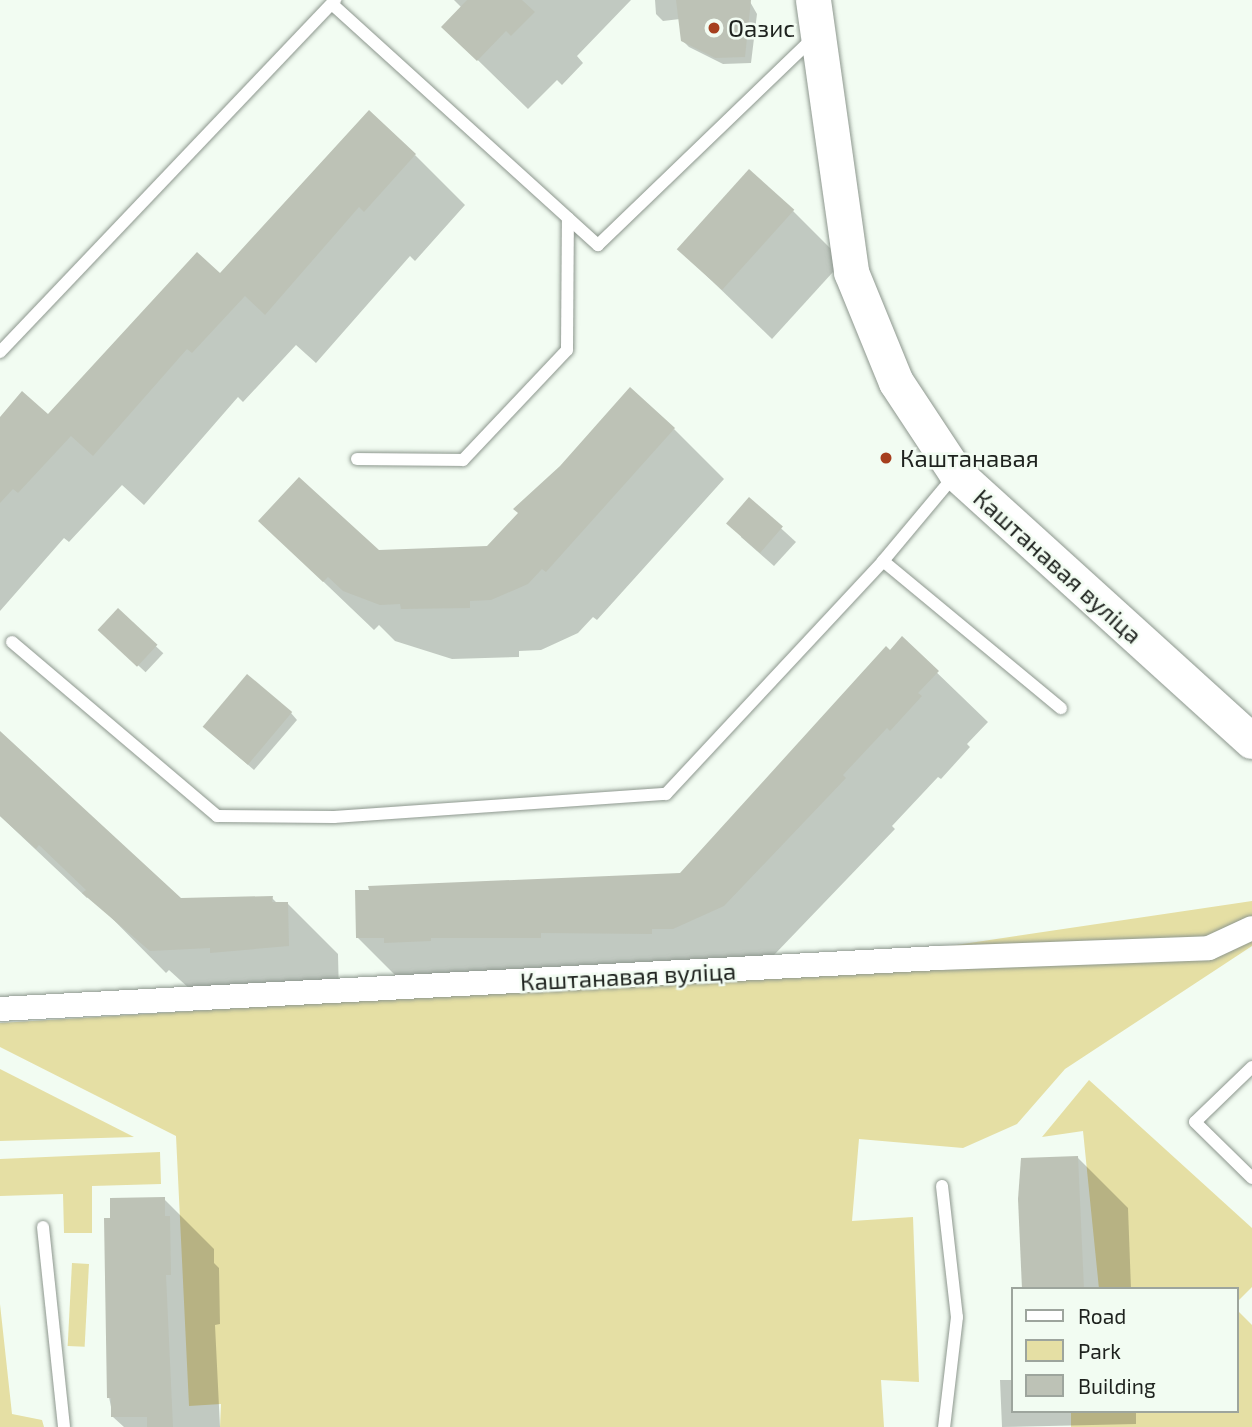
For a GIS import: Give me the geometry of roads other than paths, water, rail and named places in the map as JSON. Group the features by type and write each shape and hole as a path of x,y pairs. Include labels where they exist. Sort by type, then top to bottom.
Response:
{"main road":[{"name":"Каштанавая вуліца","path":"815,17 851,272 897,382 956,474 1252,741"}],"street":[{"name":"Каштанавая вуліца","path":"0,1009 940,957 1209,947 1252,928"}],"lane":[{"path":"0,352 334,2 598,245 815,17"},
{"path":"357,459 463,460 567,351 568,218"},
{"path":"12,642 217,816 334,817 666,794 883,561 956,474"},
{"path":"883,561 1061,708"},
{"path":"1252,1068 1195,1122 1252,1178"},
{"path":"942,1186 957,1317 944,1427"},
{"path":"43,1227 64,1427"}],"place":[{"name":"Оазис","path":"714,28"},
{"name":"Каштанавая","path":"886,458"}]}
